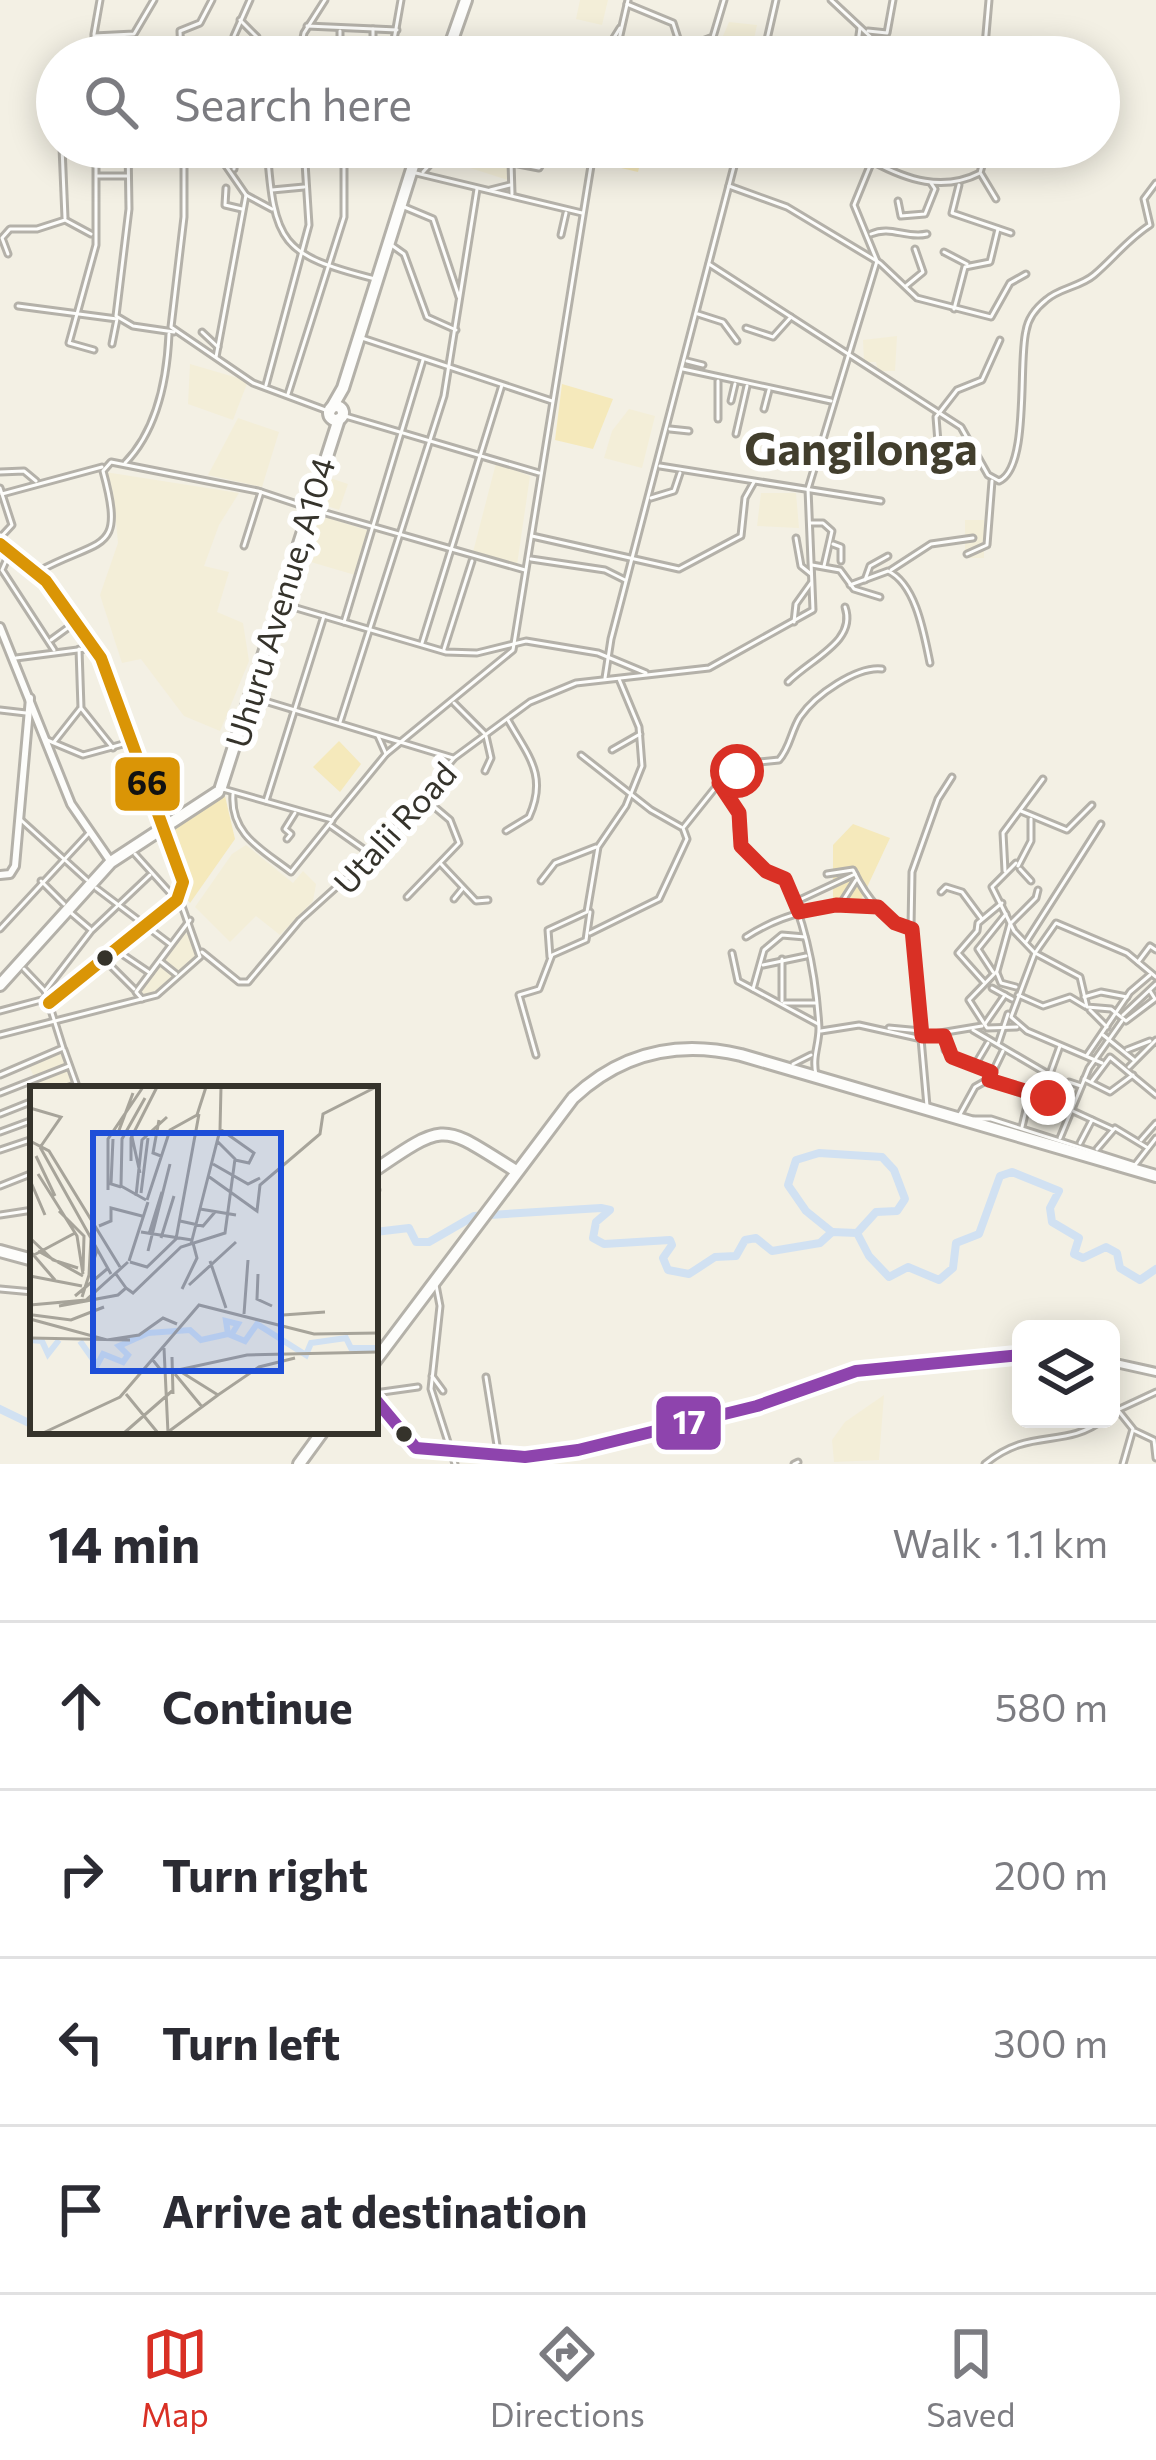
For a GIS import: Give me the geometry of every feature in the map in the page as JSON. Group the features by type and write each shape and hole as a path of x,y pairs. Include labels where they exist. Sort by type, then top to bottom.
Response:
{"highway":[{"path":"453,36 466,0"},
{"name":"Uhuru Avenue, A104","path":"221,789 305,507 400,206 417,168"},
{"name":"Uhuru Avenue, A104","path":"221,789 276,602"},
{"path":"0,982 110,860 221,789"},
{"path":"110,860 164,823"},
{"path":"0,982 65,906"},
{"path":"378,1357 514,1173 587,1085 635,1057 701,1047 1021,1132 1155,1174"},
{"path":"378,1168 426,1135 452,1133 514,1173"},
{"path":"498,1162 526,1159"},
{"path":"498,1162 501,1192"},
{"path":"0,1251 30,1258"},
{"path":"299,1464 321,1434"}],"main road":[{"path":"0,541 37,572 94,648 135,740 164,823"},
{"path":"0,627 49,741 70,804 110,860"},
{"path":"0,874 13,872 30,697"},
{"path":"378,1400 413,1447 528,1461 757,1406 856,1371 1012,1356"},
{"path":"1120,1366 1156,1372"}],"street":[{"path":"100,0 94,36 136,32 154,0"},
{"path":"180,36 180,31 200,22 212,0"},
{"path":"237,36 250,0"},
{"path":"304,36 325,0"},
{"path":"396,36 401,0"},
{"path":"713,36 724,0"},
{"path":"768,36 776,0"},
{"path":"830,0 871,36"},
{"path":"866,31 887,33 893,0"},
{"path":"986,36 989,0"},
{"path":"620,36 628,2 666,17 677,36"},
{"path":"240,20 256,36"},
{"path":"615,36 623,23"},
{"path":"307,26 397,30"},
{"path":"859,36 860,26"},
{"path":"340,29 340,36"},
{"path":"374,29 374,36"},
{"path":"63,168 65,220"},
{"path":"94,350 69,346 96,245 97,168"},
{"path":"112,344 130,168"},
{"path":"125,463 149,428 169,374 184,168"},
{"path":"215,359 246,195 231,168"},
{"path":"269,168 273,209 298,253 377,280"},
{"path":"265,388 308,225 306,168"},
{"path":"287,397 346,206 345,168"},
{"path":"416,173 422,168"},
{"path":"513,196 514,168"},
{"path":"221,789 244,836 291,872 386,754 502,663 517,641 591,168"},
{"path":"605,679 631,559 734,168"},
{"path":"795,624 813,610 808,489 877,261 854,197 868,168"},
{"path":"885,168 901,177 959,183 982,168"},
{"path":"416,173 584,214"},
{"path":"980,173 996,200"},
{"path":"97,176 130,176"},
{"path":"898,201 901,216 926,214 935,189 930,182"},
{"path":"959,183 952,213 1011,233"},
{"path":"992,479 1012,473 1025,398 1023,357 1030,318 1050,296 1071,291 1131,236 1149,227 1144,197 1156,183"},
{"path":"484,191 512,184"},
{"path":"729,186 770,198 877,261 919,299 991,317 1010,283 1027,274"},
{"path":"271,190 307,187"},
{"path":"226,188 225,205 244,209"},
{"path":"340,722 430,442 456,330 477,189"},
{"path":"246,195 273,209"},
{"path":"400,206 433,219 460,300"},
{"path":"561,235 566,212"},
{"path":"8,254 2,238 6,230 65,220 93,235"},
{"path":"869,234 883,229 913,237 927,234"},
{"path":"944,252 969,264 989,263 998,229"},
{"path":"389,243 404,254 428,317 456,330"},
{"path":"904,287 923,272 915,249"},
{"path":"709,264 968,435 992,479 987,545 967,554"},
{"path":"954,309 969,264"},
{"path":"18,306 172,333 287,397 541,474"},
{"path":"697,314 723,322 737,341"},
{"path":"746,328 773,337 792,316"},
{"path":"202,332 219,348"},
{"path":"360,337 554,401"},
{"path":"939,455 939,412 958,389 982,380 1000,340"},
{"path":"344,622 423,360"},
{"path":"685,361 703,365"},
{"path":"683,369 833,401"},
{"path":"718,379 718,419"},
{"path":"731,401 735,382"},
{"path":"421,645 502,385"},
{"path":"736,434 748,385"},
{"path":"764,409 770,388"},
{"path":"668,429 689,431"},
{"path":"0,541 11,525 1,491 125,463 261,492 527,570"},
{"path":"658,465 881,501"},
{"path":"37,572 100,546 109,537 114,512 104,467"},
{"path":"0,472 24,471 40,482"},
{"path":"649,498 674,491 681,471"},
{"path":"532,536 679,569 740,537 754,482"},
{"path":"244,546 261,492"},
{"path":"808,524 840,524"},
{"path":"824,567 830,527"},
{"path":"796,538 801,566 812,575"},
{"path":"850,585 890,572 931,544 973,538"},
{"path":"831,544 841,546 841,561"},
{"path":"10,553 2,570 54,650"},
{"path":"864,582 868,568 888,556"},
{"path":"443,651 473,557"},
{"path":"529,558 605,570 627,580"},
{"path":"812,566 843,572 850,585 880,597"},
{"path":"890,572 911,597 930,663"},
{"path":"795,624 796,604 813,583"},
{"path":"276,602 443,651 488,651 517,641 608,656 652,676"},
{"path":"788,682 844,636 849,623 845,607"},
{"path":"266,802 324,616"},
{"path":"50,641 76,622"},
{"name":"Utalii Road","path":"202,952 245,983 300,920 372,855 454,758 552,691 618,677 709,668 795,624"},
{"path":"16,658 94,648"},
{"path":"79,649 82,708 113,748"},
{"path":"488,651 502,663"},
{"path":"683,828 719,783 750,763 776,762 804,711 825,692 874,668 883,669"},
{"path":"590,934 598,847 633,793 642,766 640,734 618,677"},
{"path":"249,696 454,758"},
{"path":"454,703 486,736 491,758 485,771"},
{"path":"82,708 49,741 82,755 135,740"},
{"path":"0,710 28,713"},
{"path":"506,831 529,817 539,778 536,763 507,719"},
{"path":"378,734 386,754"},
{"path":"612,750 640,734"},
{"path":"550,957 659,899 687,839 683,828 581,755"},
{"path":"927,1108 912,929 913,864 935,817 940,793 952,777"},
{"path":"1005,871 1003,833 1043,779"},
{"path":"719,783 739,813 736,824 742,848 766,871 785,879 799,912 816,1003 819,1032 812,1054 816,1076"},
{"path":"221,789 331,822 372,855"},
{"path":"406,897 459,840 450,820 423,797"},
{"path":"1019,810 1068,830 1092,805"},
{"path":"287,839 285,827 296,812"},
{"path":"1031,817 1030,843 1017,865 992,887 1004,902 1010,924 1035,953 1080,977 1088,1008"},
{"path":"20,819 88,882 170,944"},
{"path":"0,1010 48,1001 106,961 178,900 183,882 164,823"},
{"path":"1026,942 1102,824"},
{"path":"0,929 89,832"},
{"path":"541,881 555,863 598,847"},
{"path":"0,1035 143,1000 179,977 202,952 178,900 130,848"},
{"path":"1005,848 1031,881"},
{"path":"440,863 478,902 488,900"},
{"path":"827,874 843,869 856,876 878,907 895,923 912,929"},
{"path":"45,991 91,931 152,874"},
{"path":"793,903 856,876"},
{"path":"840,904 856,876"},
{"path":"41,881 91,931"},
{"path":"941,892 946,887 960,891 982,919"},
{"path":"454,899 464,888"},
{"path":"1038,890 1010,924 996,972 969,1000 988,1041 1048,1074"},
{"path":"985,984 958,953 982,919 1004,902"},
{"path":"746,937 799,912 840,904 878,907"},
{"path":"536,1055 518,1000 522,991 538,988 550,957 548,929 589,908"},
{"path":"1007,913 978,949 1000,982 1043,1006 1070,997 1107,1027"},
{"path":"136,992 190,920"},
{"path":"997,1046 1035,953 1056,923 1107,942 1155,977"},
{"path":"753,991 764,950 781,936 806,937"},
{"path":"1138,962 1150,946 1156,950"},
{"path":"117,951 150,973"},
{"path":"731,953 734,978 818,1024"},
{"path":"761,965 808,956"},
{"path":"782,959 782,1003"},
{"path":"159,960 179,977"},
{"path":"106,961 143,1000"},
{"path":"18,964 45,991 77,1086"},
{"path":"1059,1139 1094,1059 1123,1018 1150,991 1155,977"},
{"path":"1088,1055 1127,997 1155,977"},
{"path":"992,988 1005,995 1016,994"},
{"path":"1088,1008 1116,1012 1129,1022 1156,997 1150,991"},
{"path":"1082,998 1101,992 1127,997"},
{"path":"979,1029 1005,995"},
{"path":"782,1003 816,1003"},
{"path":"1000,1003 1019,1027"},
{"path":"1147,1006 1156,1015"},
{"path":"819,1032 847,1024 922,1036 1019,1027 1102,1063"},
{"path":"1101,1035 1134,1060"},
{"path":"944,1036 947,1052 990,1076 1030,1096 1054,1100 1148,1148"},
{"path":"1125,1051 1147,1040 1155,1042"},
{"path":"974,1066 988,1041"},
{"path":"1092,1081 1115,1042"},
{"path":"1129,1067 1155,1042"},
{"path":"1042,1095 1061,1043"},
{"path":"0,1075 63,1048"},
{"path":"963,1119 974,1088 990,1076 1004,1049"},
{"path":"787,1068 812,1054"},
{"path":"1107,1057 1129,1067 1156,1095"},
{"path":"0,1094 69,1066"},
{"path":"1084,1079 1110,1092 1135,1073"},
{"path":"1054,1100 1069,1082 1081,1086"},
{"path":"1030,1096 1021,1132 1096,1150 1134,1167 1156,1138"},
{"path":"0,1114 30,1102"},
{"path":"1079,1145 1093,1118"},
{"path":"0,1132 30,1121"},
{"path":"1140,1142 1156,1123"},
{"path":"1096,1150 1112,1129"},
{"path":"0,1150 30,1140"},
{"path":"0,1186 30,1174"},
{"path":"0,1215 30,1210"},
{"path":"434,1281 441,1299 431,1375 455,1464"},
{"path":"0,1289 30,1292"},
{"path":"431,1375 443,1391"},
{"path":"487,1377 499,1460"},
{"path":"378,1395 418,1387"},
{"path":"1120,1408 1156,1392"},
{"path":"1120,1417 1154,1441 1156,1458"},
{"path":"986,1464 1022,1439 1076,1435 1088,1428"},
{"path":"1123,1464 1133,1430"},
{"path":"997,1464 1002,1454"}],"shaded area":[{"path":"580,0 608,0 602,25 576,19"},
{"path":"729,22 757,25 755,36 723,36"},
{"path":"470,168 513,168 508,180"},
{"path":"897,336 895,371 878,371 876,362 864,362 863,340"},
{"path":"190,364 248,381 233,420 188,404"},
{"path":"562,384 613,399 593,449 555,440"},
{"path":"629,409 655,416 642,468 604,458 612,431"},
{"path":"238,418 279,432 262,487 208,475"},
{"path":"496,463 530,476 517,565 472,556"},
{"path":"105,472 239,493 219,525 204,566 229,572 217,612 243,623 249,661 220,731 184,716 141,659 122,663 100,595 118,543 113,491"},
{"path":"324,476 348,484 339,510 315,502"},
{"path":"761,493 796,493 799,528 757,526"},
{"path":"308,512 370,531 355,575 294,557"},
{"path":"965,520 984,520 984,558 965,558"},
{"path":"339,741 361,764 340,792 313,767"},
{"path":"225,796 235,839 190,903 184,896 186,879 171,827"},
{"path":"853,824 890,838 862,898 833,909 833,845"},
{"path":"246,845 293,883 303,871 316,884 313,901 280,935 256,916 230,942 195,907 232,854"},
{"path":"179,929 197,941 201,952 156,995 144,998 137,992"},
{"path":"63,1052 74,1086 39,1086 29,1066"},
{"path":"884,1395 879,1460 834,1462 832,1440 845,1422"}],"waterway":[{"path":"832,1232 806,1211 788,1185 796,1160 819,1153 882,1157 894,1170 905,1199 897,1211 876,1212 857,1233"},
{"path":"378,1232 409,1228 416,1242 429,1242 474,1216 601,1208 610,1210 596,1222 593,1238 604,1244 670,1240 672,1245 663,1258 668,1270 689,1274 715,1257 736,1256 745,1240 756,1238 772,1251 820,1243 832,1232 857,1233 869,1256 889,1277 908,1267 939,1280 953,1268 956,1243 979,1234 1000,1176 1012,1172 1059,1191 1050,1208 1052,1222 1079,1238 1074,1254 1083,1258 1106,1247 1117,1253 1120,1268 1140,1280 1156,1269"},
{"path":"0,1409 30,1424"}],"transit line":[{"name":"66","path":"0,544 46,581 101,658 183,882 177,900 49,1003"},
{"name":"17","path":"378,1403 416,1448 525,1457 578,1450 757,1406 856,1371 1012,1356"}],"district":[{"name":"Gangilonga","path":"861,446"}],"route":[{"path":"737,771 719,783 739,813 736,824 741,846 766,871 785,879 799,912 836,905 878,907 895,923 912,929 922,1036 944,1036 944,1048 952,1057 991,1072 989,1080 997,1085 1048,1098"}]}
